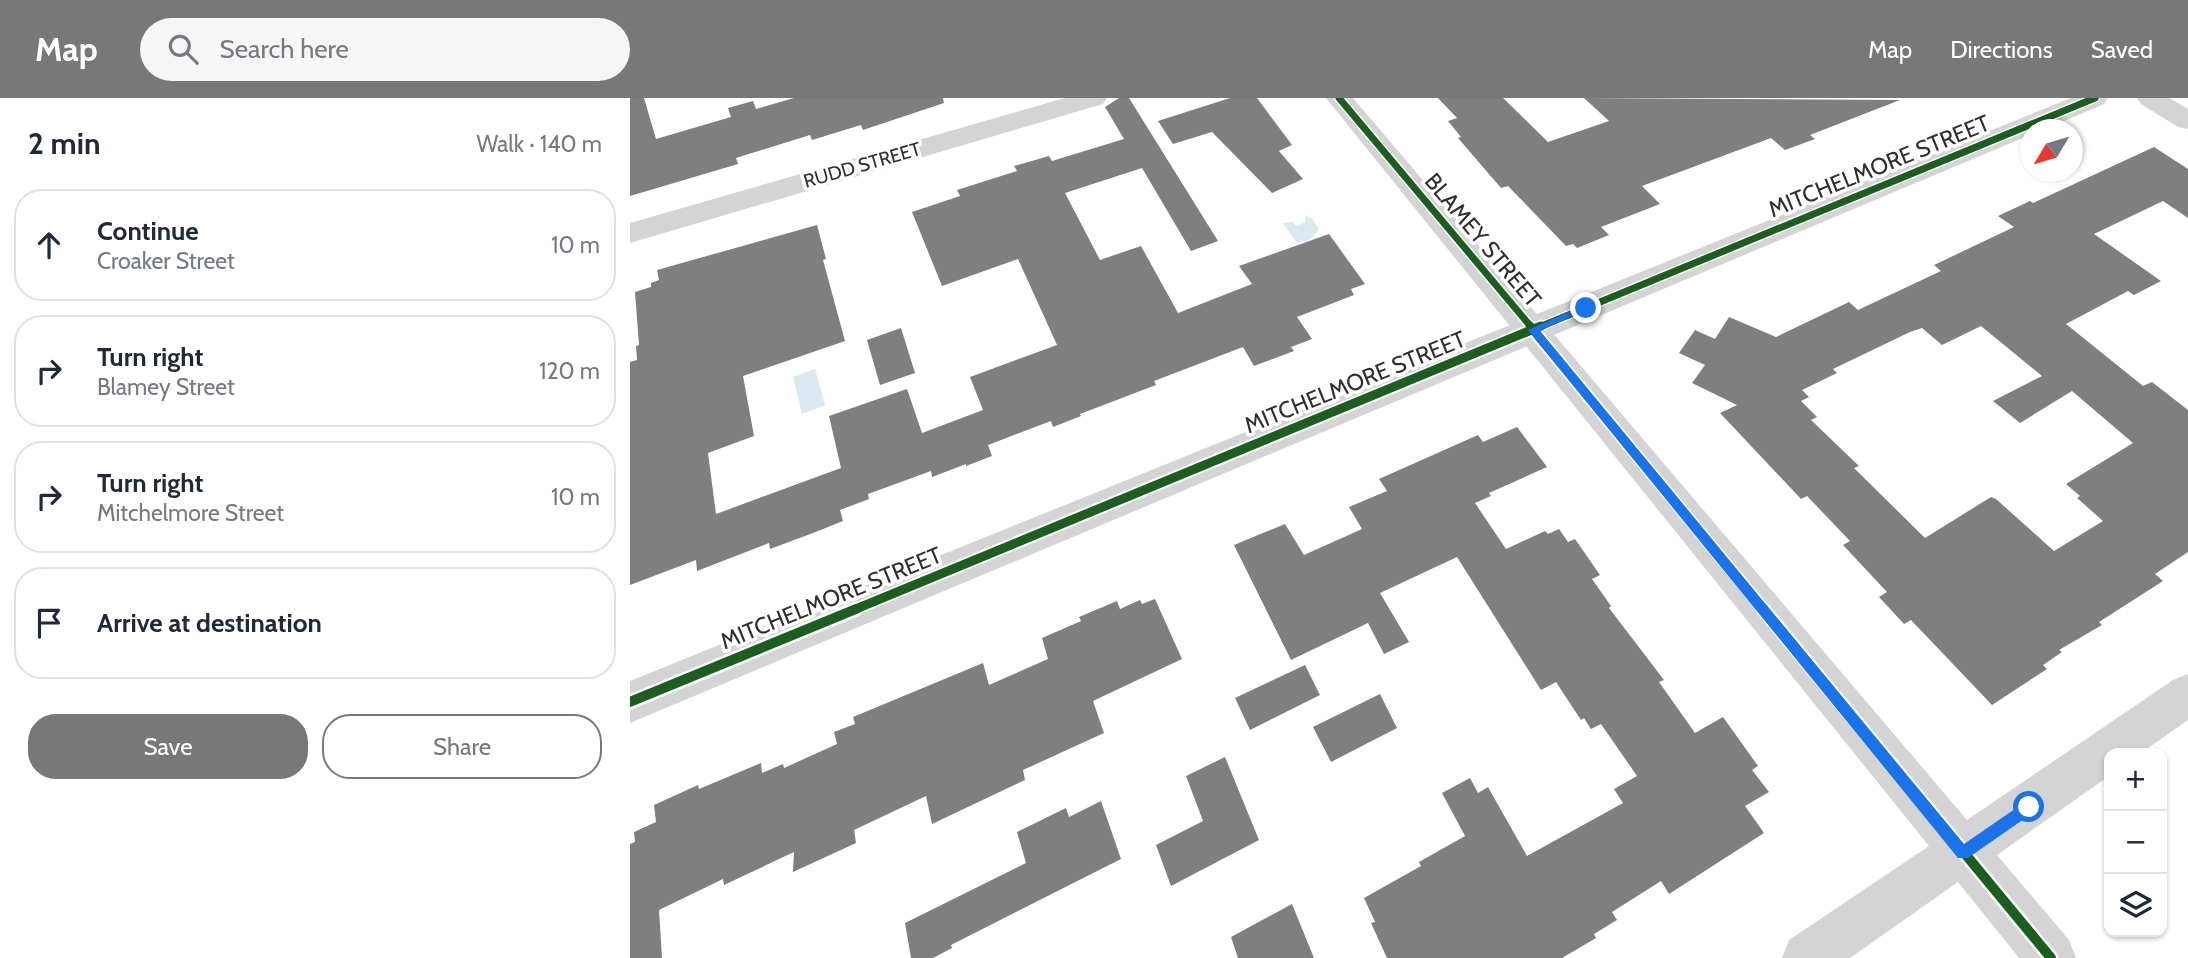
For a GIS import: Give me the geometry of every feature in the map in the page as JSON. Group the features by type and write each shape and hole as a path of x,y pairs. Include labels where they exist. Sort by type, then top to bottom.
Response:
{"street":[{"name":"RUDD STREET","path":"630,233 1094,98"},
{"name":"BLAMEY STREET","path":"1339,98 2051,958"},
{"name":"MITCHELMORE STREET","path":"630,702 2095,98"},
{"path":"2150,98 2188,121"},
{"path":"1807,958 1963,853 2188,695"}],"shaded area":[{"path":"1306,215 1319,229 1311,239 1297,243 1283,223 1292,222 1297,226 1305,222"},
{"path":"815,369 825,405 802,414 793,377"}],"building":[{"path":"630,98 644,98 656,139 731,117 728,108 753,101 756,109 794,98 943,98 944,103 863,130 861,125 812,140 810,135 736,158 738,164 630,196"},
{"path":"1119,98 1129,98 1218,241 1191,251 1142,168 1065,193 1100,260 1141,246 1178,313 1252,284 1239,266 1329,234 1365,284 1351,289 1354,295 1297,317 1312,339 1291,347 1294,351 1254,366 1243,347 1154,381 1156,385 1053,427 1051,421 988,445 992,456 932,477 931,471 868,494 869,499 840,510 843,521 813,533 770,549 769,543 697,571 696,560 630,585 630,362 637,360 636,346 639,345 635,292 651,287 651,283 659,280 657,270 817,225 826,259 823,260 845,341 743,376 754,436 708,453 716,514 841,468 829,416 907,389 922,433 983,410 970,377 1057,345 1018,259 942,286 912,212 960,196 957,190 1017,171 1014,166 1049,156 1052,161 1124,139 1105,107"},
{"path":"1230,98 1257,98 1292,145 1279,151 1303,179 1272,193 1212,132 1173,144 1158,121"},
{"path":"1438,98 1503,98 1548,142 1609,121 1584,98 1900,100 1810,135 1815,139 1785,150 1771,138 1642,186 1660,204 1601,227 1609,235 1577,248 1573,244 1566,246 1508,186 1501,188 1458,138 1461,137 1448,121 1457,118"},
{"path":"2154,147 2188,169 2188,218 2163,201 2094,234 2161,281 2134,295 2128,291 2066,324 2143,386 2152,382 2188,410 2188,552 2155,574 2163,581 2099,622 2102,625 2059,650 2062,652 2043,665 2047,669 1992,705 1911,620 1904,624 1879,597 1887,592 1843,545 1850,541 1807,496 1801,499 1720,413 1737,405 1692,383 1705,365 1679,353 1695,330 1715,339 1729,317 1776,337 1849,302 1858,310 1941,271 1934,265 2014,227 1998,216 2030,201 2033,203 2083,182","holes":["1981,326 2042,376 1993,401 2020,423 2072,391 2133,443 2066,484 2080,496 2077,498 2103,521 2054,551 1991,497 1925,538 1854,468 1859,466 1811,420 1817,417 1801,401 1809,397 1802,390 1837,373 1833,369 1910,332 1922,328 1942,345"]},
{"path":"901,328 915,373 880,385 867,340"},
{"path":"1517,427 1547,467 1489,493 1491,496 1475,503 1506,549 1545,531 1548,534 1559,529 1568,542 1575,539 1600,575 1592,579 1611,606 1609,608 1664,680 1659,682 1695,733 1723,717 1758,766 1752,770 1769,792 1745,806 1764,833 1669,894 1661,881 1612,912 1617,920 1594,934 1596,938 1562,958 1387,958 1371,923 1375,922 1364,898 1421,866 1419,862 1465,836 1442,793 1470,778 1478,793 1488,787 1527,856 1623,803 1614,789 1637,776 1601,724 1591,729 1584,718 1581,720 1556,682 1541,690 1457,557 1380,593 1409,642 1384,654 1368,623 1291,660 1234,545 1285,524 1304,555 1362,529 1349,507 1387,491 1379,479 1478,435 1483,442"},
{"path":"1155,599 1182,659 1093,701 1104,733 1023,770 1025,780 932,824 926,796 854,830 856,843 793,872 794,852 724,885 723,879 659,910 662,958 630,958 630,844 635,842 634,832 656,822 654,805 698,785 699,789 761,763 762,773 783,764 784,768 837,744 834,732 855,724 853,717 983,663 989,685 1048,659 1042,638 1081,621 1079,617 1117,601 1120,609 1140,600 1142,604"},
{"path":"1305,665 1320,695 1250,730 1235,698"},
{"path":"1380,694 1397,728 1331,762 1313,727"},
{"path":"1225,757 1259,840 1171,886 1156,845 1203,821 1186,776"},
{"path":"1101,801 1121,859 951,945 952,948 933,958 911,958 905,923 1026,863 1017,832 1066,808 1069,817"},
{"path":"1292,904 1314,958 1238,958 1231,937"}],"cycle path":[{"path":"1339,98 2051,958"},
{"path":"630,702 2095,98"}],"route":[{"path":"1586,308 1533,330 1963,853 2029,807"}]}
